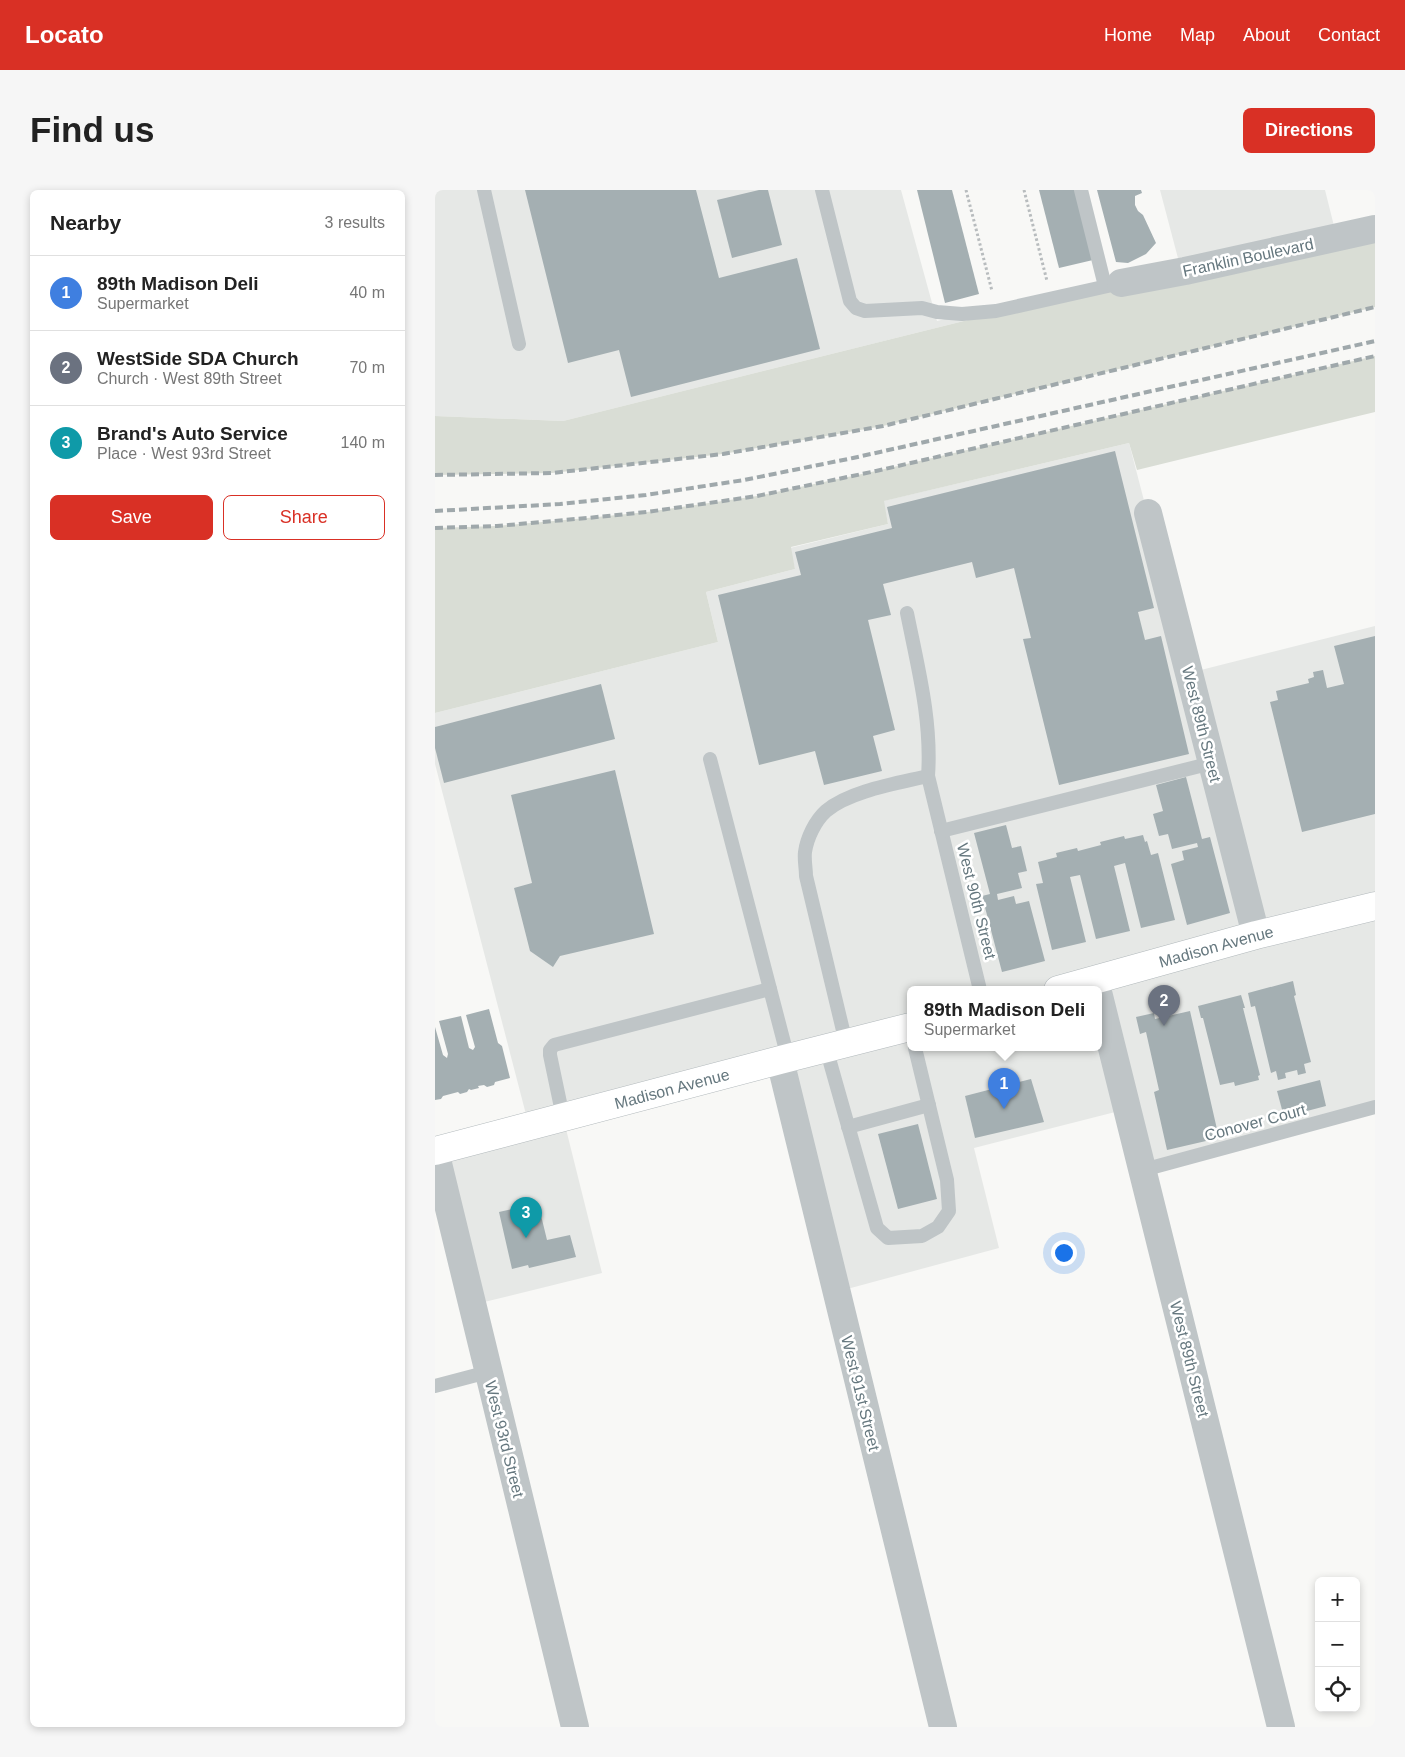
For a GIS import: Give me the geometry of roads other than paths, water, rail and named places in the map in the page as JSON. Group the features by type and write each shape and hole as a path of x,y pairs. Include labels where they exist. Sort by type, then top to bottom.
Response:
{"street":[{"name":"Franklin Boulevard","path":"1113,285 1375,229"},
{"name":"West 89th Street","path":"1148,513 1256,935"},
{"name":"Madison Avenue","path":"1102,986 1256,935 1375,906"},
{"name":"West 89th Street","path":"1102,1008 1281,1727"},
{"name":"Madison Avenue","path":"435,1151 784,1058 907,1029"},
{"name":"West 91st Street","path":"784,1058 943,1727"},
{"name":"West 93rd Street","path":"435,1151 575,1727"}],"lane":[{"path":"485,190 519,344"},
{"path":"822,190 850,301 856,308 865,311 922,308 942,313 962,314 996,311 1113,285 1081,190"},
{"name":"West 90th Street","path":"907,614 925,703 930,752 928,776 979,986"},
{"path":"710,759 770,989 784,1058"},
{"path":"940,826 1212,763"},
{"path":"916,1051 947,1180 949,1211 938,1227 922,1236 888,1238 877,1228 848,1126 806,876 805,853 811,831 825,811 845,799 875,789 928,776"},
{"path":"563,1117 550,1055 550,1050 554,1045 770,989"},
{"path":"848,1126 929,1105"},
{"name":"Conover Court","path":"1143,1170 1375,1108"},
{"path":"435,1386 488,1372"}],"railway":[{"path":"435,475 552,473 723,454 883,426 1375,307"},
{"path":"435,511 560,504 646,495 744,480 853,458 1375,341"},
{"path":"435,528 497,526 587,518 647,512 757,496 876,471 1375,356"}],"place":[{"name":"WestSide SDA Church","path":"1164,1026"},
{"name":"89th Madison Deli","path":"1004,1109"},
{"name":"Brand's Auto Service","path":"526,1238"}]}
